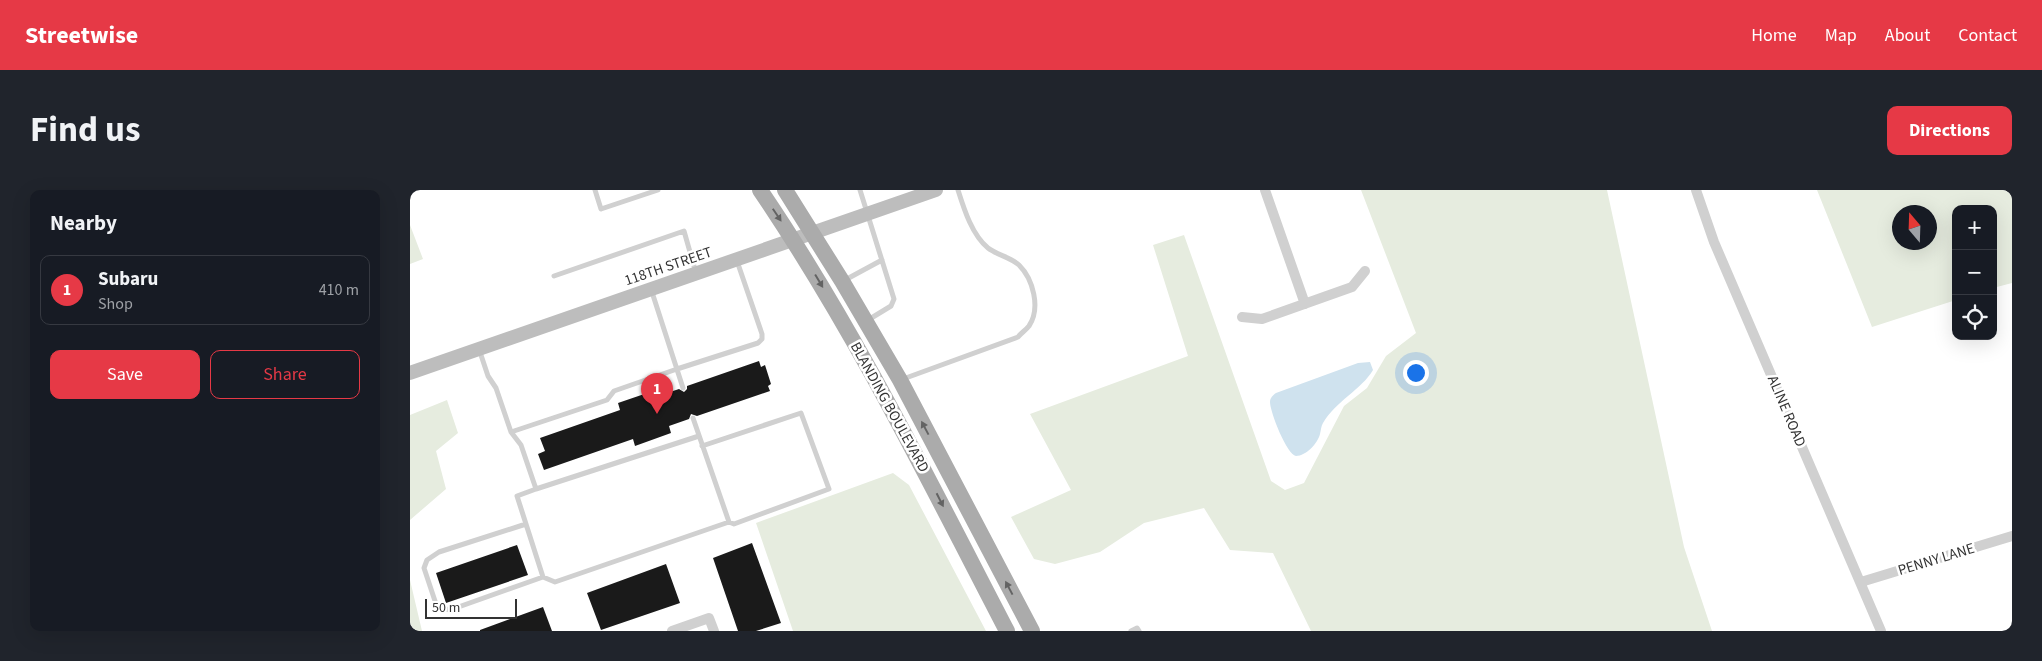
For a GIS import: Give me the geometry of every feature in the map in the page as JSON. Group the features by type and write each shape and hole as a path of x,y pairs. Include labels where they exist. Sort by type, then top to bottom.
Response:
{"main road":[{"name":"BLANDING BOULEVARD","path":"760,190 794,240 881,389 1007,631"},
{"name":"BLANDING BOULEVARD","path":"785,190 813,232 900,380 1032,631"}],"street":[{"name":"118TH STREET","path":"410,373 936,190"},
{"path":"1266,190 1305,304"},
{"name":"ALINE ROAD","path":"1696,190 1714,242 1881,631"},
{"path":"1242,317 1262,319 1352,287 1365,271"},
{"path":"923,467 941,457"},
{"name":"PENNY LANE","path":"1861,582 2012,536"},
{"path":"672,631 709,618 714,631"}],"lane":[{"path":"595,190 601,209 658,190"},
{"path":"860,190 894,299 894,303 866,321"},
{"path":"900,380 1018,337 1029,326 1034,313 1033,294 1029,277 1018,264 988,248 976,234 958,190"},
{"path":"554,276 684,232 696,273"},
{"path":"511,432 607,400 614,391 758,343 762,340 762,334 736,259"},
{"path":"842,281 882,260"},
{"path":"651,289 683,388"},
{"path":"479,349 488,376 496,388 511,432 521,446 536,489"},
{"path":"526,524 439,552 427,560 424,568 437,607 450,610 543,577 555,582 729,522 734,524 828,489 801,413 702,446"},
{"path":"693,418 729,522"},
{"path":"543,577 517,496 699,436"},
{"path":"1131,631 1137,628 1139,631"}],"shaded area":[{"path":"1361,190 1607,190 1684,547 1712,631 1311,631 1273,553 1230,550 1204,508 1144,523 1100,552 1055,564 1034,559 1011,517 1071,490 1030,414 1188,356 1153,245 1184,235 1271,481 1285,490 1304,483 1344,406 1367,388 1386,356 1416,333"},
{"path":"1817,190 2012,190 2012,283 1997,287 1997,205 1952,205 1952,301 1872,327"},
{"path":"410,225 423,259 410,264"},
{"path":"447,400 458,433 436,451 446,489 410,520 410,415"},
{"path":"893,473 909,485 986,631 793,631 756,523"},
{"path":"410,580 422,631 410,631"}],"water":[{"path":"1370,362 1373,370 1328,415 1322,424 1319,438 1314,445 1304,454 1296,456 1292,454 1273,415 1270,402 1273,396 1276,393 1358,363"}],"building":[{"path":"759,361 761,367 765,365 771,384 768,386 770,391 697,416 691,414 689,419 669,426 671,433 635,446 633,439 544,470 538,454 545,451 540,438 620,410 618,403 656,390 658,396 679,389 684,392 687,386"},
{"path":"752,543 781,623 756,631 738,631 713,558"},
{"path":"517,545 528,575 446,603 436,573"},
{"path":"666,564 680,603 601,630 587,593"},
{"path":"543,607 552,631 480,631 480,630"}],"place":[{"name":"Subaru","path":"657,414"}]}
